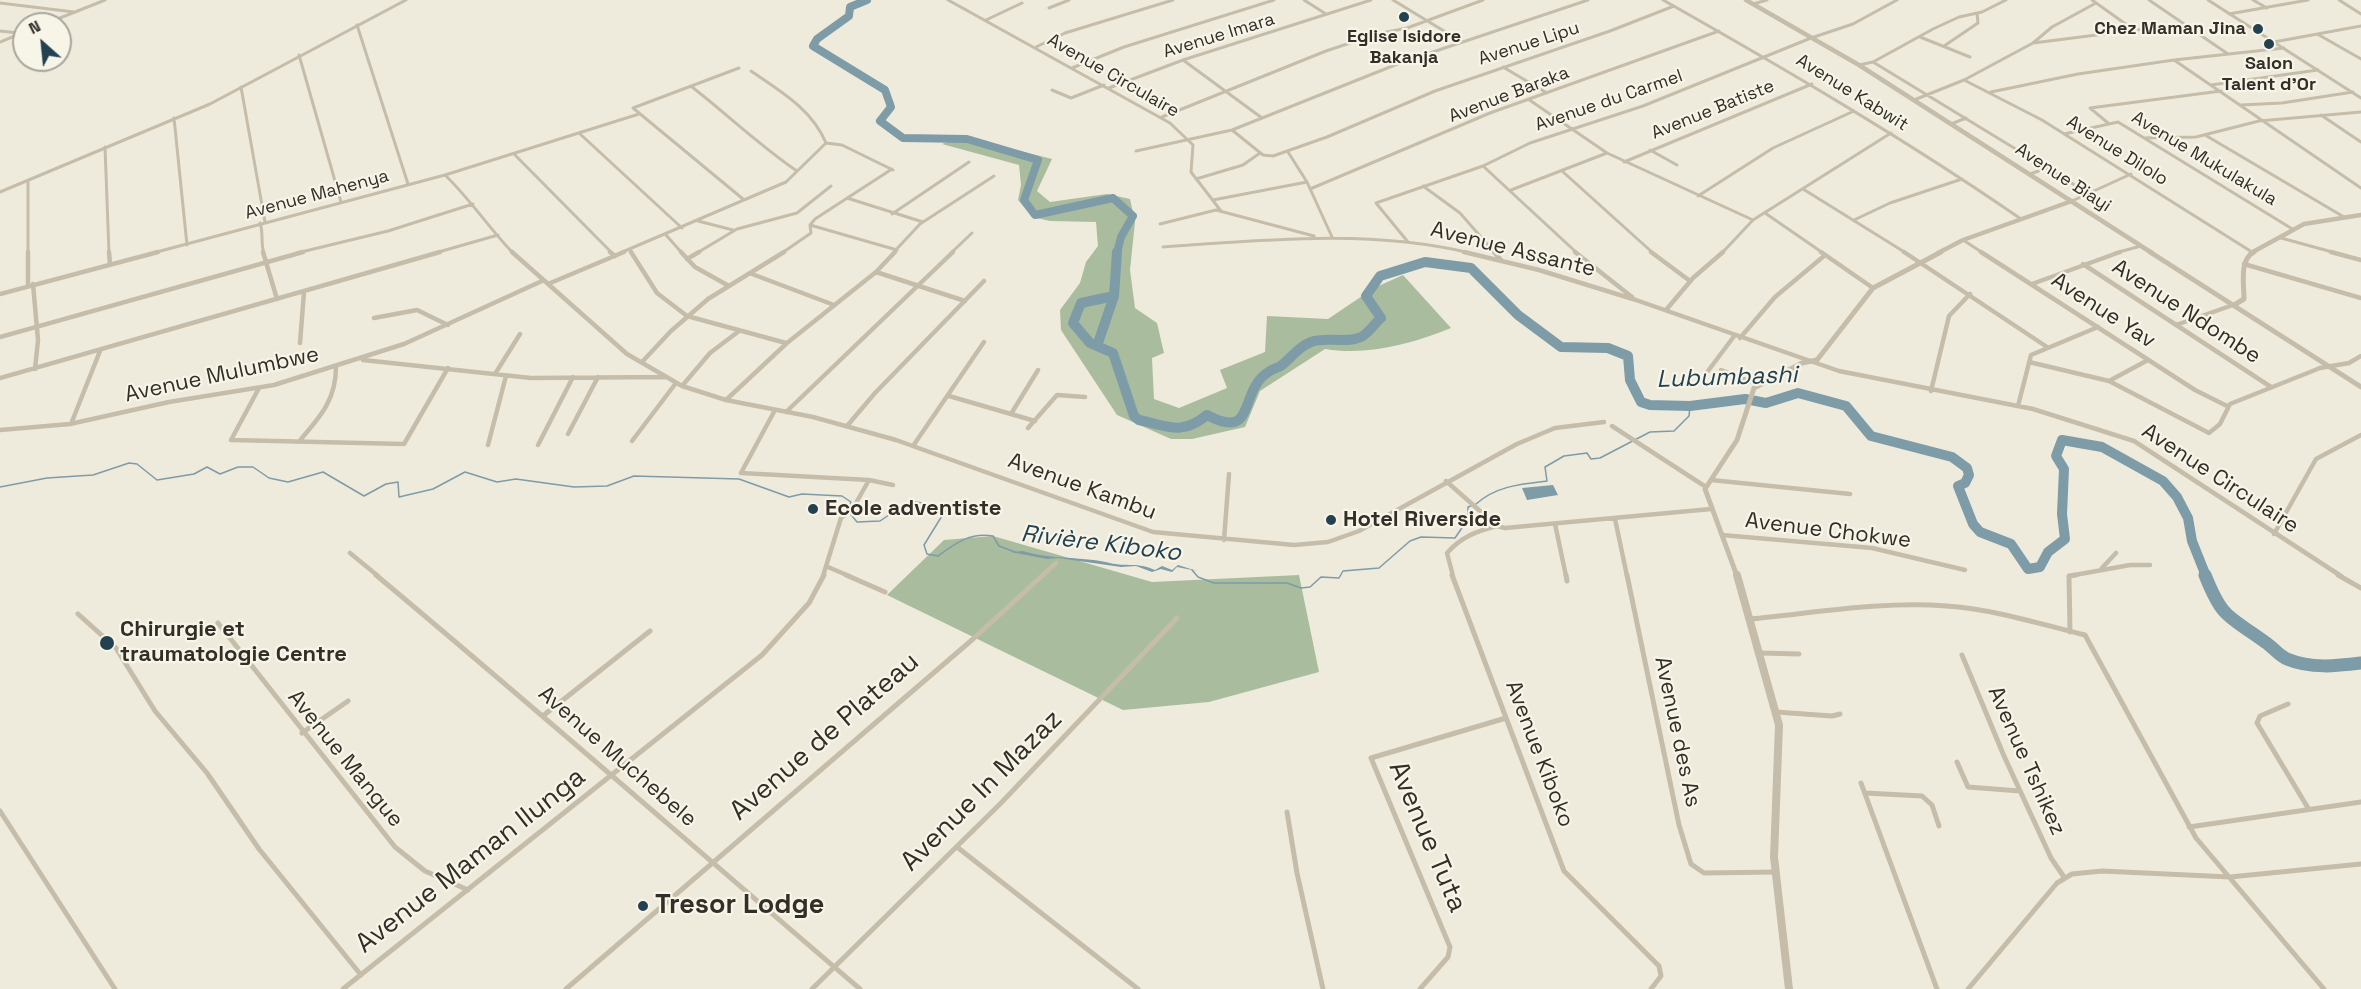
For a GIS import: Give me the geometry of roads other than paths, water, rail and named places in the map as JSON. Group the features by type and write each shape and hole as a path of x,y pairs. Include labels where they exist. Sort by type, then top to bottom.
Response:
{"street":[{"path":"0,3 74,12 105,0"},
{"path":"0,192 210,104 406,0"},
{"name":"Avenue Circulaire","path":"948,0 1162,117 1193,145 1191,172 1196,179"},
{"path":"1049,8 1069,0"},
{"path":"1036,47 1065,33 1173,0"},
{"path":"1072,68 1124,47 1274,0"},
{"path":"1304,0 1326,14"},
{"name":"Avenue Imara","path":"1109,88 1183,60 1287,29 1371,0"},
{"path":"1393,0 1425,22 1463,42"},
{"path":"1162,117 1368,36 1400,30 1483,0"},
{"path":"1136,151 1232,130 1400,63 1588,0"},
{"name":"Avenue Kabwit","path":"1663,0 1767,56 1891,133 2020,219"},
{"name":"Avenue Biayi","path":"1746,0 1859,65 2361,387"},
{"path":"1753,4 1767,0"},
{"name":"Avenue du Carmel","path":"1408,243 1375,204 1483,166 1524,145 1643,105 1811,38 1853,24 1897,0"},
{"path":"1859,65 1873,62 1959,17 1977,13 2006,0"},
{"path":"2092,0 2134,30"},
{"path":"2149,0 2229,54"},
{"path":"2208,0 2358,95"},
{"path":"2253,0 2267,8"},
{"path":"2229,14 2308,0"},
{"path":"2339,0 2361,14"},
{"path":"986,20 1022,3"},
{"path":"2033,44 2036,38 2059,25 2070,15 2096,3"},
{"name":"Avenue Lipu","path":"1196,179 1241,166 1260,153 1267,157 1288,152 1435,91 1610,32 1674,6"},
{"path":"1944,46 1978,23 1977,13"},
{"path":"1914,100 1964,80 2033,44 2184,24"},
{"path":"357,25 408,184"},
{"path":"2274,42 2361,26"},
{"name":"Avenue Baraka","path":"1310,189 1528,99 1719,31"},
{"path":"2319,35 2361,59"},
{"path":"1920,37 1970,57"},
{"path":"1992,92 2078,74 2283,48"},
{"path":"299,55 340,202"},
{"path":"1183,60 1262,118"},
{"path":"2175,60 2361,188"},
{"path":"1873,62 2078,187"},
{"path":"1503,67 1547,93"},
{"path":"739,69 633,108 743,199"},
{"path":"2211,85 2318,70"},
{"path":"751,71 808,113 826,142"},
{"name":"Avenue Dilolo","path":"1964,80 1992,92 2131,174 2252,252"},
{"name":"Avenue Batiste","path":"1624,162 1812,84"},
{"path":"1052,90 1071,98 1104,85"},
{"path":"241,87 263,223 264,236 261,244 277,299"},
{"path":"692,87 746,129 760,146 796,171"},
{"path":"2109,123 2090,108 2220,92"},
{"path":"2241,105 2358,95"},
{"path":"1528,99 1607,153 1753,220"},
{"path":"1698,195 1758,156 1824,122 1854,111"},
{"path":"2141,138 2205,135 2263,121 2361,112"},
{"name":"Avenue Mahenya","path":"0,294 445,175 639,114"},
{"path":"2321,115 2361,142"},
{"path":"174,118 187,245"},
{"path":"1951,124 1966,118"},
{"name":"Avenue Mukulakula","path":"2063,134 2118,122 2294,230"},
{"path":"1232,130 1260,153"},
{"path":"1666,310 1690,281 1732,244 1753,220 1891,133"},
{"path":"579,134 682,228"},
{"path":"2205,135 2344,217"},
{"path":"810,225 815,219 846,198 893,170 842,145 826,142"},
{"path":"548,284 666,236 743,199 786,182 826,142"},
{"path":"105,147 110,265"},
{"path":"1650,150 1677,165"},
{"path":"1288,152 1307,182 1332,237"},
{"path":"1511,190 1607,153"},
{"path":"514,154 545,181 567,209 575,214 579,224 615,256"},
{"path":"892,214 969,162"},
{"path":"1483,166 1572,249 1636,300"},
{"path":"2030,174 2047,168"},
{"path":"1562,171 1658,258 1690,281"},
{"path":"1789,989 1774,836 1780,733 1750,619 1722,535 1705,493 1706,487 1734,446 1748,409 1751,394 1759,384 1818,359 1873,288 1963,240 2072,201 2131,174"},
{"name":"Avenue Kambu","path":"445,175 542,281 599,332 681,386 726,400 848,426 988,471 1140,528 1165,534 1294,545 1328,542 1359,531 1446,481 1517,444 1555,428 1597,421 1604,422"},
{"path":"726,400 787,343 876,272 923,222 994,176"},
{"path":"1196,179 1221,211"},
{"path":"1854,220 1890,203 1962,179"},
{"path":"28,180 31,285 36,328 35,369"},
{"path":"1213,200 1307,182"},
{"path":"687,259 721,240 733,230 797,213 831,186"},
{"path":"1423,186 1464,218 1501,260"},
{"path":"1803,189 1970,294 2047,347"},
{"path":"846,198 923,222"},
{"path":"0,337 351,238 388,231 473,204"},
{"path":"1160,224 1204,211 1221,211 1316,237"},
{"path":"1765,213 1873,288"},
{"path":"2176,325 2241,303 2245,296 2244,264 2246,257 2252,252 2309,222 2361,217"},
{"path":"698,221 733,230"},
{"path":"810,225 897,250"},
{"path":"642,362 687,316 808,235 812,231 810,225"},
{"path":"786,412 972,233"},
{"path":"0,378 498,235"},
{"path":"666,236 687,259 729,286"},
{"name":"Avenue Assante","path":"1163,248 1316,237 1441,246 1501,260 1636,300 1807,362"},
{"path":"2281,238 2361,260"},
{"name":"Avenue Yav","path":"1963,240 2148,360 2227,406"},
{"path":"2032,284 2083,264 2141,246"},
{"path":"630,250 657,293 687,316 787,343"},
{"path":"1740,338 1775,297 1824,256"},
{"name":"Avenue Ndombe","path":"2083,264 2271,387"},
{"path":"2244,264 2361,298"},
{"path":"876,272 965,301"},
{"path":"752,274 834,305"},
{"name":"Avenue Mulumbwe","path":"0,430 70,424 169,402 259,388 336,367 360,360 448,325 542,281"},
{"path":"848,426 875,393 984,281"},
{"path":"300,343 304,292"},
{"path":"1931,391 1949,316 1970,294"},
{"path":"374,318 417,310 448,325"},
{"path":"2018,406 2032,354 2098,327"},
{"path":"681,386 710,353 739,331"},
{"path":"495,374 520,334"},
{"path":"1707,371 1734,335"},
{"path":"913,446 984,342"},
{"path":"70,424 100,351"},
{"path":"2029,362 2109,381 2207,433 2215,431 2227,406 2271,387 2328,366 2349,363 2361,356"},
{"path":"360,360 506,376 667,377"},
{"path":"2109,381 2148,360"},
{"name":"Avenue Circulaire","path":"1807,362 1848,374 2018,406 2128,439 2196,479 2274,534 2361,588"},
{"path":"301,440 330,405 336,391 336,367"},
{"path":"643,377 649,367"},
{"path":"259,388 231,440 404,444 448,368"},
{"path":"1011,414 1038,370"},
{"path":"1721,370 1759,384"},
{"path":"488,445 506,376"},
{"path":"538,445 573,377"},
{"path":"568,434 598,377"},
{"path":"632,441 676,383"},
{"path":"1028,428 1057,395 1084,397"},
{"path":"949,396 1035,421"},
{"path":"775,410 741,473 868,480 893,485"},
{"path":"1612,426 1706,487"},
{"path":"2274,534 2316,459 2361,435"},
{"path":"1224,540 1230,474"},
{"name":"Avenue Maman Ilunga","path":"344,989 762,655 804,610 828,567 841,518 849,512 868,480"},
{"path":"1711,480 1850,494"},
{"path":"1446,481 1497,526 1512,528 1711,509"},
{"name":"Avenue des As","path":"1615,519 1680,825 1691,864 1704,873 1776,872"},
{"path":"1555,524 1567,581"},
{"name":"Avenue Kiboko","path":"1497,526 1472,532 1448,551 1446,556 1564,872 1659,966 1662,974 1659,982 1651,989"},
{"name":"Avenue Chokwe","path":"1722,535 1872,548 1965,570"},
{"name":"Avenue Muchebele","path":"350,553 544,715 611,777 860,989"},
{"path":"2101,569 2116,553"},
{"name":"Avenue de Plateau","path":"566,989 973,639 1056,563"},
{"path":"2070,632 2067,578 2071,575 2090,574 2101,569 2150,566"},
{"path":"828,567 885,592"},
{"path":"1750,619 1910,605 1947,606 1982,611 2085,635 2171,789 2189,827 2324,989"},
{"path":"78,614 116,648 155,711 207,772 259,849 361,975"},
{"name":"Avenue In Mazaz","path":"812,989 957,847 1178,618"},
{"name":"Avenue Mangue","path":"218,623 302,733 406,858 443,881 469,890"},
{"path":"544,715 650,632"},
{"path":"1760,653 1799,654"},
{"name":"Avenue Tshikez","path":"1962,655 2020,791 2051,858 2064,877"},
{"path":"302,733 348,701"},
{"path":"2288,704 2260,716 2257,723 2308,808"},
{"path":"1776,712 1832,716 1840,714"},
{"name":"Avenue Tuta","path":"1420,989 1448,957 1450,947 1371,758 1506,718"},
{"path":"1957,762 1968,787 2020,791"},
{"path":"1861,783 1937,989"},
{"path":"1865,793 1922,796 1932,805 1939,826"},
{"path":"2189,827 2361,802"},
{"path":"0,811 115,989"},
{"path":"1287,812 1297,873 1323,989"},
{"path":"957,847 1138,989"},
{"path":"1968,989 2064,877 2102,871 2230,877 2361,864"}],"water":[{"path":"1553,485 1558,495 1527,500 1522,488"},
{"path":"1023,551 1044,556 1143,566 1155,570 1162,566 1172,570 1178,565 1197,571 1177,567 1172,572 1161,569 1152,572 1136,566 1121,567 1058,558 1047,559 1011,552"}],"waterway":[{"name":"Lubumbashi","path":"867,0 850,7 849,16 817,39 813,46 885,90 891,107 880,121 903,138 967,139 1038,160 1024,200 1035,215 1113,198 1133,216 1121,237 1117,253"},
{"name":"Lubumbashi","path":"1114,296 1117,252"},
{"name":"Lubumbashi","path":"1114,296 1081,303 1073,323 1090,343 1113,353 1134,416 1139,420 1175,428 1190,425 1207,415 1223,422 1234,422 1241,418 1260,379 1281,366 1302,347 1317,340 1349,340 1364,336 1381,318 1366,296 1380,276 1425,262 1471,268 1518,315 1561,347 1608,348 1628,356 1630,380 1641,402 1650,405 1690,406 1745,399 1766,403 1798,393 1846,406 1871,436 1952,457 1967,468 1969,475 1965,483 1958,486 1973,524 1980,532 2011,544 2028,569 2040,567 2048,552 2065,539 2062,514 2064,469 2056,456 2062,440 2102,447 2163,481 2177,497 2188,518 2192,541 2206,576"},
{"name":"Lubumbashi","path":"1097,346 1114,296"},
{"name":"Rivière Kiboko","path":"1476,504 1500,490 1547,481 1545,467 1564,456 1587,453 1591,459 1600,458 1650,432 1674,431 1689,416 1690,406"},
{"name":"Rivière Kiboko","path":"0,487 47,478 93,475 129,463 137,464 157,480 194,474 207,467 220,474 238,467 253,467 269,478 288,482 323,472 364,496 386,484 398,482 399,497 433,489 465,472 497,482 516,479 574,487 607,486 634,476 739,479 789,497 802,494 842,496 851,502 848,511 857,522 880,521 910,501 940,506 945,511 924,545 927,554 938,556 970,537 985,535 993,536 999,546 1015,552"},
{"name":"Rivière Kiboko","path":"1192,570 1198,577 1214,583 1287,583 1301,588 1310,587 1321,577 1339,578 1343,571 1379,568 1410,541 1421,537 1455,538 1468,519 1468,507 1471,506"},
{"name":"Lubumbashi","path":"2205,575 2222,609 2284,658 2315,665 2361,663"}],"place":[{"name":"Eglise Isidore Bakanja","path":"1404,17"},
{"name":"Chez Maman Jina","path":"2258,29"},
{"name":"Salon Talent d'Or","path":"2269,44"},
{"name":"Ecole adventiste","path":"813,509"},
{"name":"Hotel Riverside","path":"1331,520"},
{"name":"Chirurgie et traumatologie Centre","path":"107,643"},
{"name":"Tresor Lodge","path":"643,906"}]}
